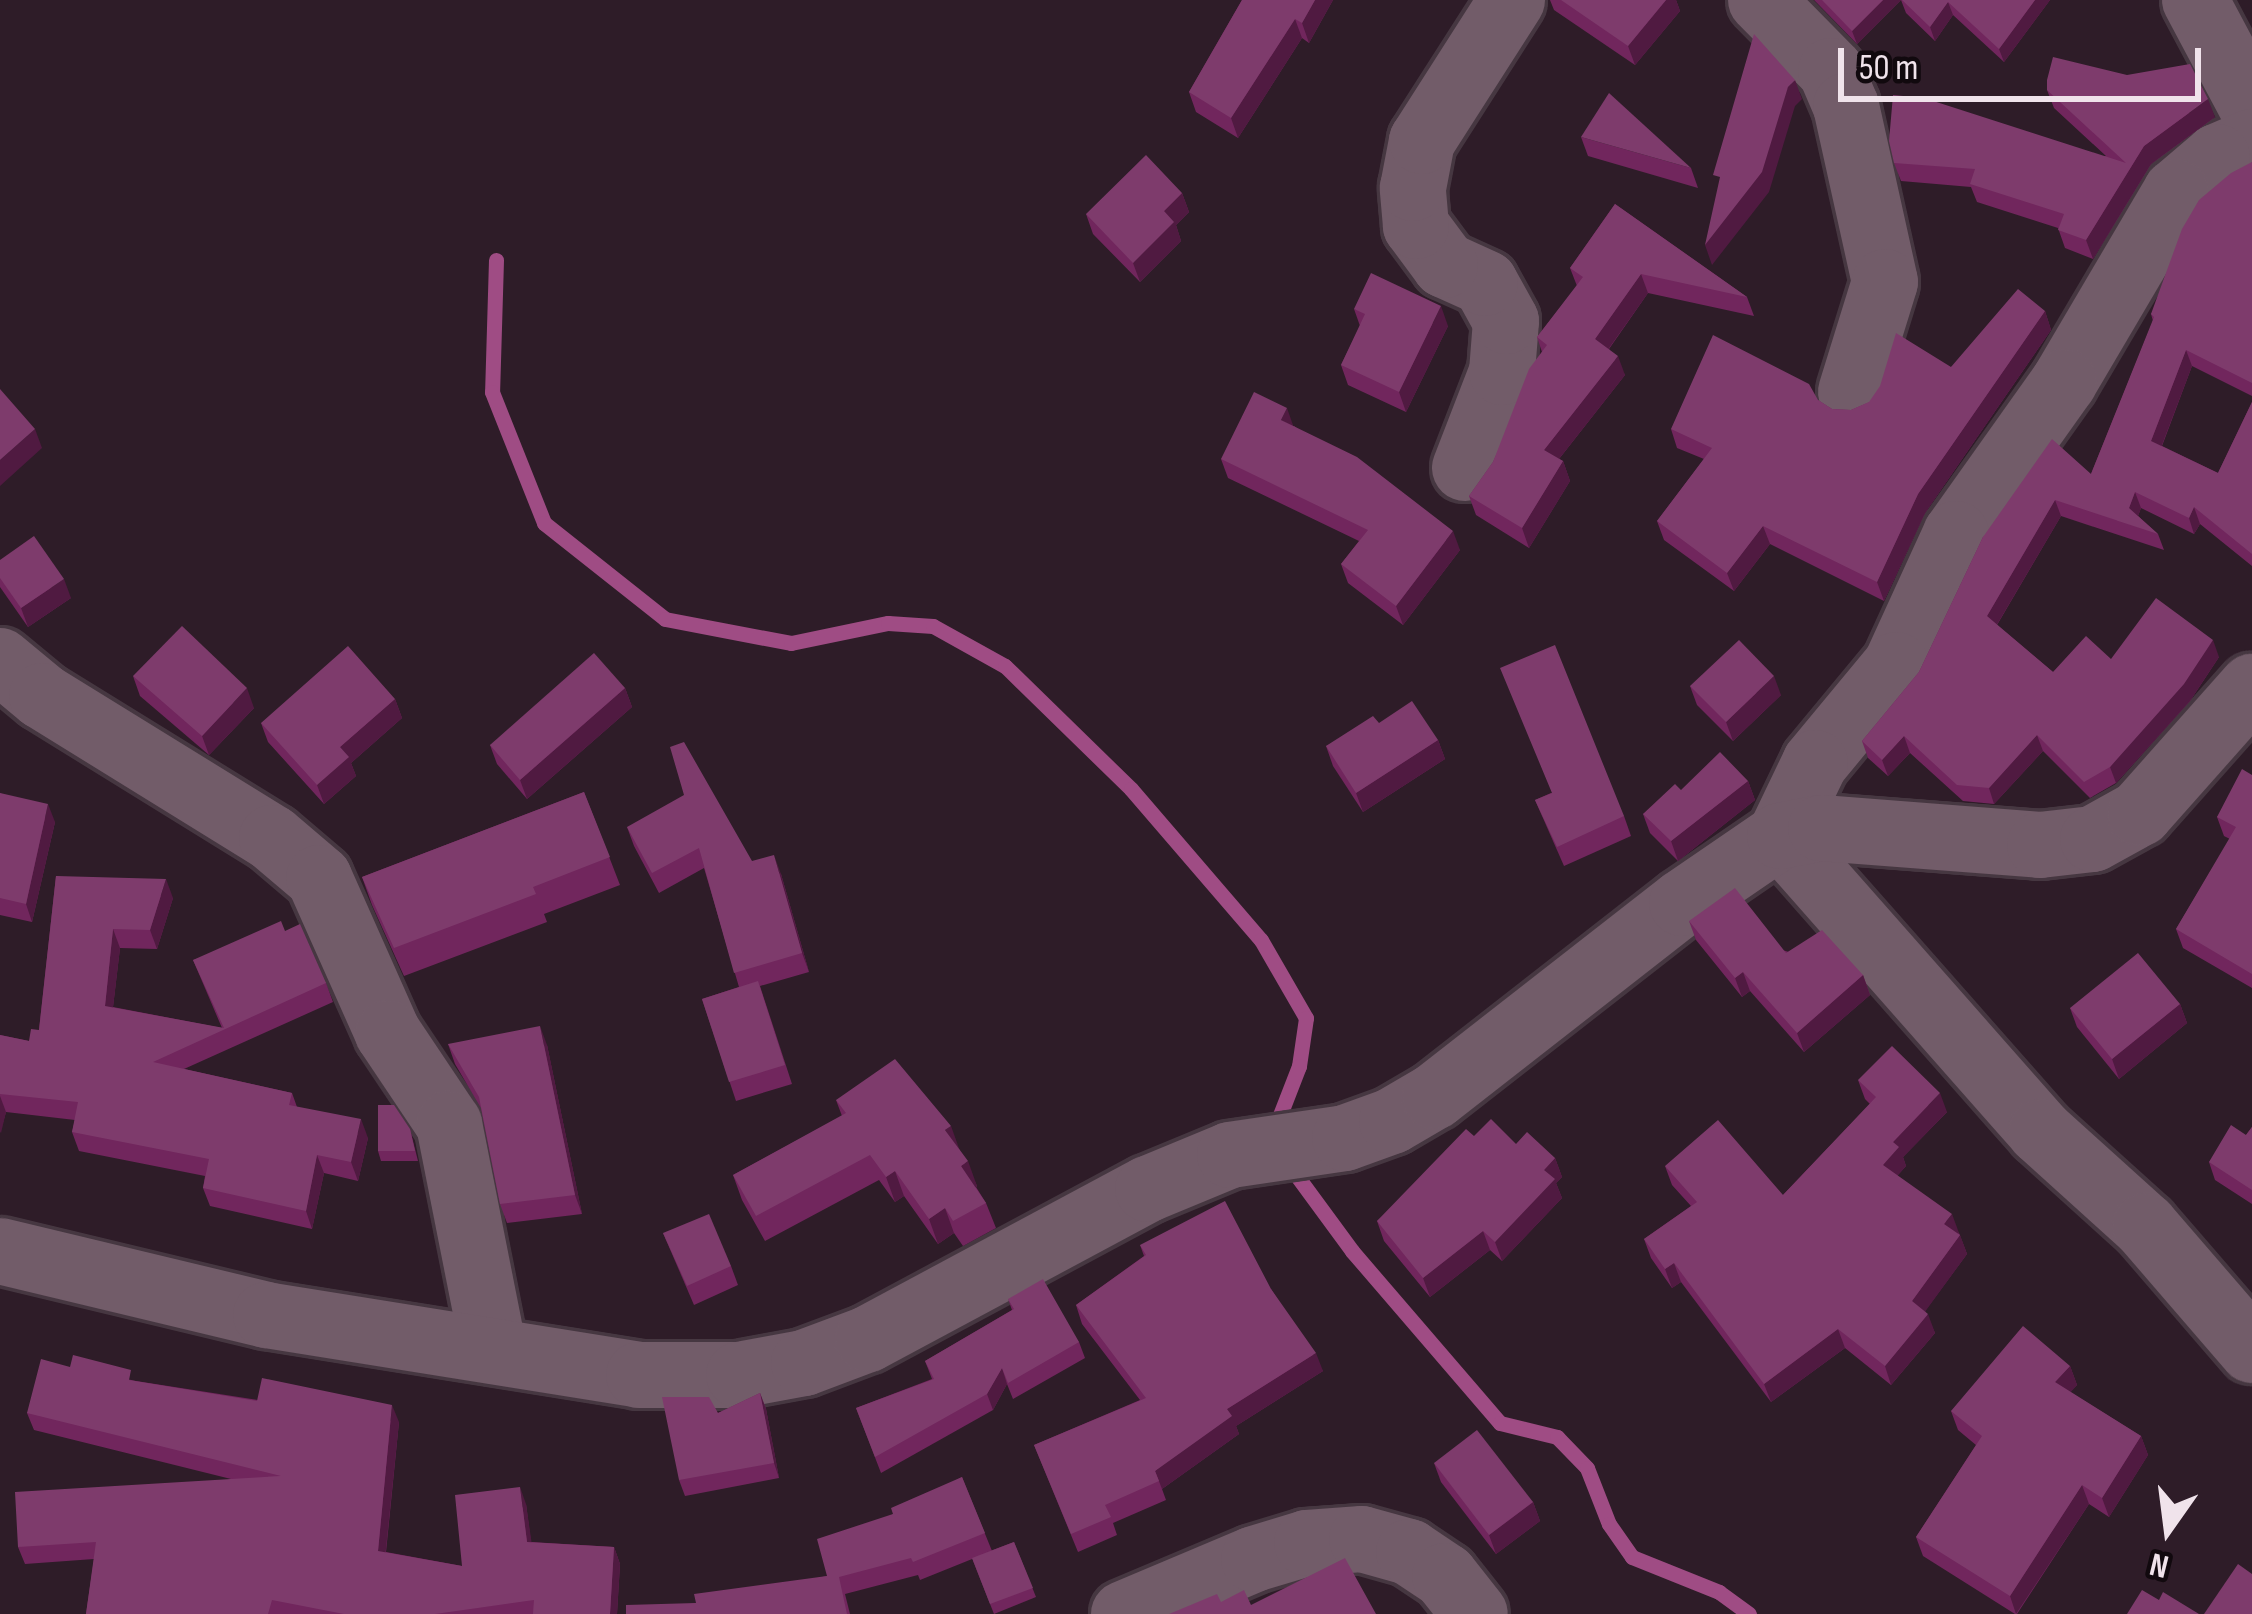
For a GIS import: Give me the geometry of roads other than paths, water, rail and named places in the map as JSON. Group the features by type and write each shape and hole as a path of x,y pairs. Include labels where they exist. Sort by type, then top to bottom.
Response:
{"street":[{"path":"1466,468 1502,372 1506,321 1485,284 1444,265 1416,226 1413,188 1422,141 1512,0"},
{"path":"1761,0 1831,71 1846,106 1885,282 1851,392"},
{"path":"2195,0 2252,107"},
{"path":"1780,836 1815,763 1896,665 1956,534 2064,382 2176,192 2217,157 2252,142"},
{"path":"0,661 42,696 272,838 319,878 388,1033 449,1124 494,1351"},
{"path":"1,1255 266,1315 639,1375 739,1375 804,1363 868,1339 987,1272 1210,1163 1246,1152 1345,1138 1392,1121 1435,1096 1682,902 1780,836 1821,828 2040,845 2092,838 2140,813 2252,687"},
{"path":"1780,836 2041,1132 2145,1226 2252,1349"},
{"path":"1124,1614 1254,1559 1307,1543 1362,1539 1409,1552 1445,1576 1475,1614"}],"waterway":[{"path":"496,260 492,392 544,523 665,619 791,643 888,623 933,626 1005,666 1131,789 1261,940 1306,1018 1299,1066 1275,1128"},
{"path":"1286,1161 1352,1251 1500,1423 1557,1437 1587,1468 1609,1524 1632,1557 1719,1592 1749,1614"}]}
